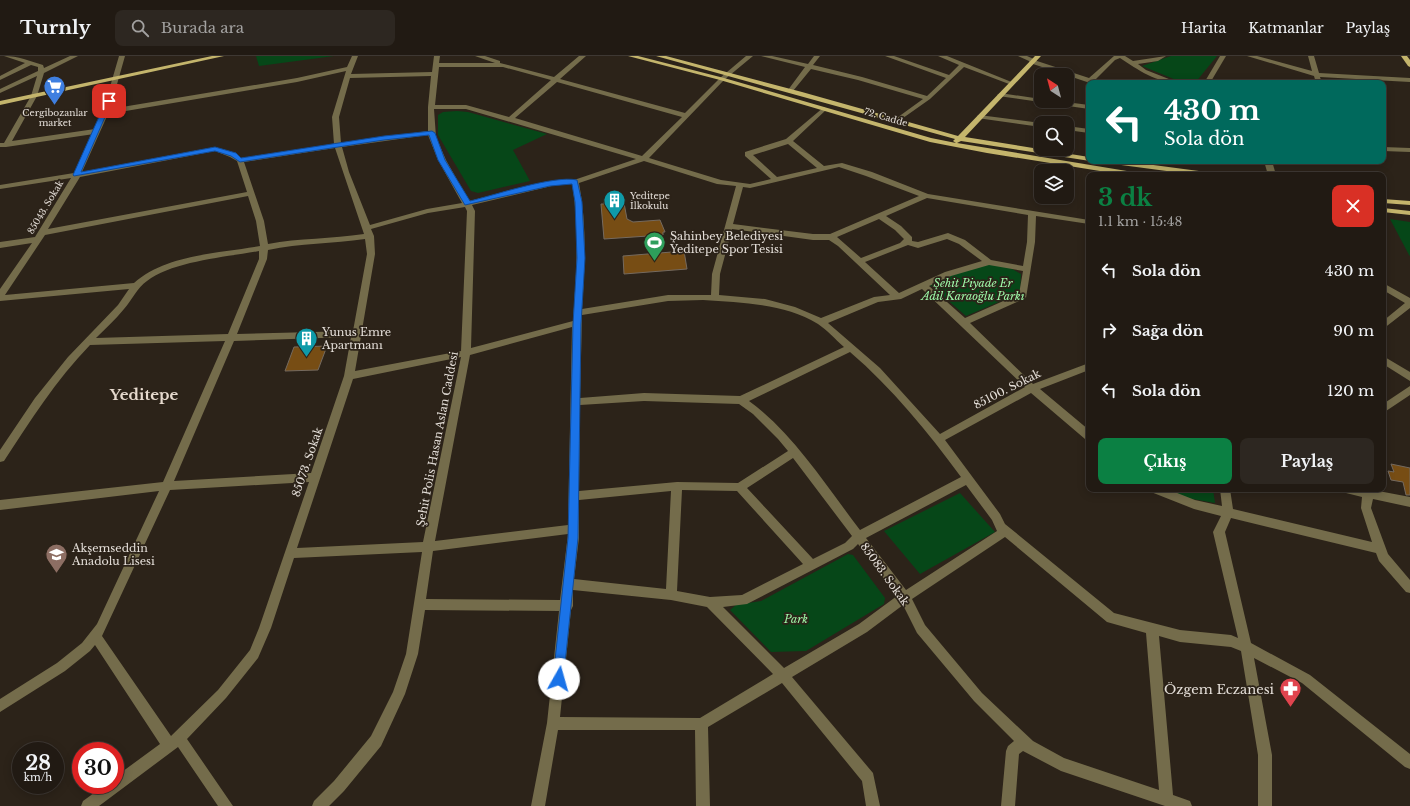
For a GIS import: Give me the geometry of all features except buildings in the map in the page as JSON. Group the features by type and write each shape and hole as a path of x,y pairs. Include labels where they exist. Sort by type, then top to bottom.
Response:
{"main road":[{"path":"0,103 222,56"},
{"name":"72. Cadde","path":"631,56 722,80 930,140 952,145 1120,172"},
{"path":"659,56 791,90 960,138 1086,159"},
{"path":"1404,56 1410,65"},
{"path":"952,145 1035,60"},
{"path":"1129,164 1191,172"},
{"path":"1386,200 1410,203"},
{"path":"1386,210 1408,213"}],"street":[{"path":"3,145 33,96 42,72 41,66 7,56"},
{"path":"0,91 75,56"},
{"name":"85043. Sokak","path":"0,297 3,286 40,236 76,175 106,112 122,56"},
{"name":"85073. Sokak","path":"88,806 174,741 222,694 254,654 265,628 349,376 371,254 369,232 338,145 335,123 355,56"},
{"path":"478,56 503,65 687,116"},
{"path":"510,119 583,56"},
{"path":"0,458 38,402 86,342 121,307 136,286 145,278 168,268 196,259 283,244 335,241 369,232 427,211 468,204 564,181 575,182 644,159 722,80 750,56"},
{"path":"764,56 860,78 928,98"},
{"path":"791,90 816,56"},
{"path":"888,56 950,77"},
{"path":"941,56 1011,83"},
{"path":"1021,56 1087,80"},
{"path":"1091,80 1113,58 1120,56 1144,71 1168,80"},
{"path":"1132,63 1156,60 1163,56"},
{"path":"1209,80 1223,56"},
{"path":"1250,56 1318,75 1410,80"},
{"path":"1311,56 1319,80"},
{"path":"0,78 31,63"},
{"path":"106,112 349,72 436,65 503,65"},
{"name":"Şehit Polis Hasan Aslan Caddesi","path":"319,806 339,786 376,741 399,694 412,654 428,547 466,353 471,211 442,160 432,133 431,107 436,65"},
{"path":"896,121 928,98 963,65"},
{"path":"1000,95 1034,100"},
{"path":"1074,105 1086,107"},
{"path":"431,107 466,108 510,119 720,182 750,186 839,165 869,174 926,196 1086,221"},
{"path":"776,180 748,154 789,141 824,109"},
{"path":"979,117 1034,124"},
{"path":"1074,129 1086,131"},
{"path":"3,145 97,131"},
{"path":"240,160 338,145 432,133"},
{"path":"789,141 823,169"},
{"path":"0,187 76,175 215,149 234,155 240,160 258,214 265,248 263,259 232,338 167,486 101,628 86,647 61,667 0,706"},
{"path":"1386,149 1410,150"},
{"path":"538,806 553,723 567,606 573,529 577,318 581,258 579,202 575,182"},
{"path":"715,298 716,274 740,185"},
{"path":"0,245 251,193"},
{"path":"729,226 813,237 830,237 926,196"},
{"path":"964,322 1023,296 1032,212"},
{"path":"880,216 898,228 909,239 907,242"},
{"path":"860,261 903,245 907,242 918,245 948,236 962,242 989,262 1027,269"},
{"path":"830,237 860,261 898,297"},
{"path":"821,322 878,300 898,297 948,274 989,262"},
{"path":"923,285 964,322 1032,388 1086,431"},
{"path":"0,297 136,286"},
{"path":"1386,288 1410,303 1386,323"},
{"path":"349,376 466,353 577,318 668,298 715,298 765,302 792,309 821,322 877,370 939,439 996,517 1002,528 1111,618 1180,636 1231,641 1246,647 1306,679 1410,762"},
{"path":"86,342 205,337 232,338 356,334"},
{"path":"575,402 644,397 741,400 851,347"},
{"path":"1386,361 1410,377"},
{"name":"85100. Sokak","path":"939,439 1032,388 1086,367"},
{"path":"1386,407 1410,390"},
{"name":"85083. Sokak","path":"741,400 756,411 782,436 905,597 921,630 978,696 1023,742 1061,764 1185,806"},
{"path":"574,496 677,486 712,485 740,487 794,452"},
{"path":"0,505 167,486 315,477"},
{"path":"569,584 670,595 710,602 744,600 849,546 858,537 967,479"},
{"path":"670,595 677,486"},
{"path":"740,487 811,565"},
{"path":"1163,492 1194,504 1380,550"},
{"path":"1225,492 1228,513 1219,532 1246,647 1265,755 1265,806"},
{"path":"1410,502 1364,492 1366,508 1383,557 1410,588"},
{"path":"553,723 701,724 863,628 905,597 1003,533 1002,528"},
{"path":"289,553 428,547 573,529"},
{"path":"710,602 783,675 868,778 873,806"},
{"path":"419,604 567,606"},
{"path":"1152,628 1167,800"},
{"path":"95,635 174,741 226,806"},
{"path":"701,724 703,806"},
{"path":"1008,806 1013,751 1023,742"}],"green space":[{"path":"256,56 334,56 259,66"},
{"path":"1171,56 1217,56 1197,80 1176,80 1142,66"},
{"path":"443,112 468,112 547,134 513,150 530,181 478,193 471,191 438,135 438,115"},
{"path":"1390,219 1410,222 1410,256 1409,255"},
{"name":"Şehit Piyade Er Adil Karaoğlu Parkı","path":"978,263 1005,265 1021,274 1020,293 966,316 930,285"},
{"path":"1172,492 1213,492 1215,503 1181,497"},
{"path":"960,493 995,532 920,574 884,531"},
{"name":"Park","path":"848,554 853,555 885,598 884,604 806,651 771,652 730,610 736,605 761,601"}],"place":[{"name":"Cergibozanlar market","path":"55,106"},
{"name":"Yeditepe İlkokulu","path":"615,220"},
{"name":"Şahinbey Belediyesi Yeditepe Spor Tesisi","path":"654,262"},
{"name":"Yunus Emre Apartmanı","path":"306,358"},
{"name":"Akşemseddin Anadolu Lisesi","path":"57,574"},
{"name":"Özgem Eczanesi","path":"1290,708"}],"district":[{"name":"Yeditepe","path":"144,394"}],"route":[{"path":"109,101 106,112 76,175 215,149 234,155 240,160 384,138 432,133 432,137 442,160 468,204 564,181 575,182 579,202 581,258 577,324 573,538 559,679"}]}
